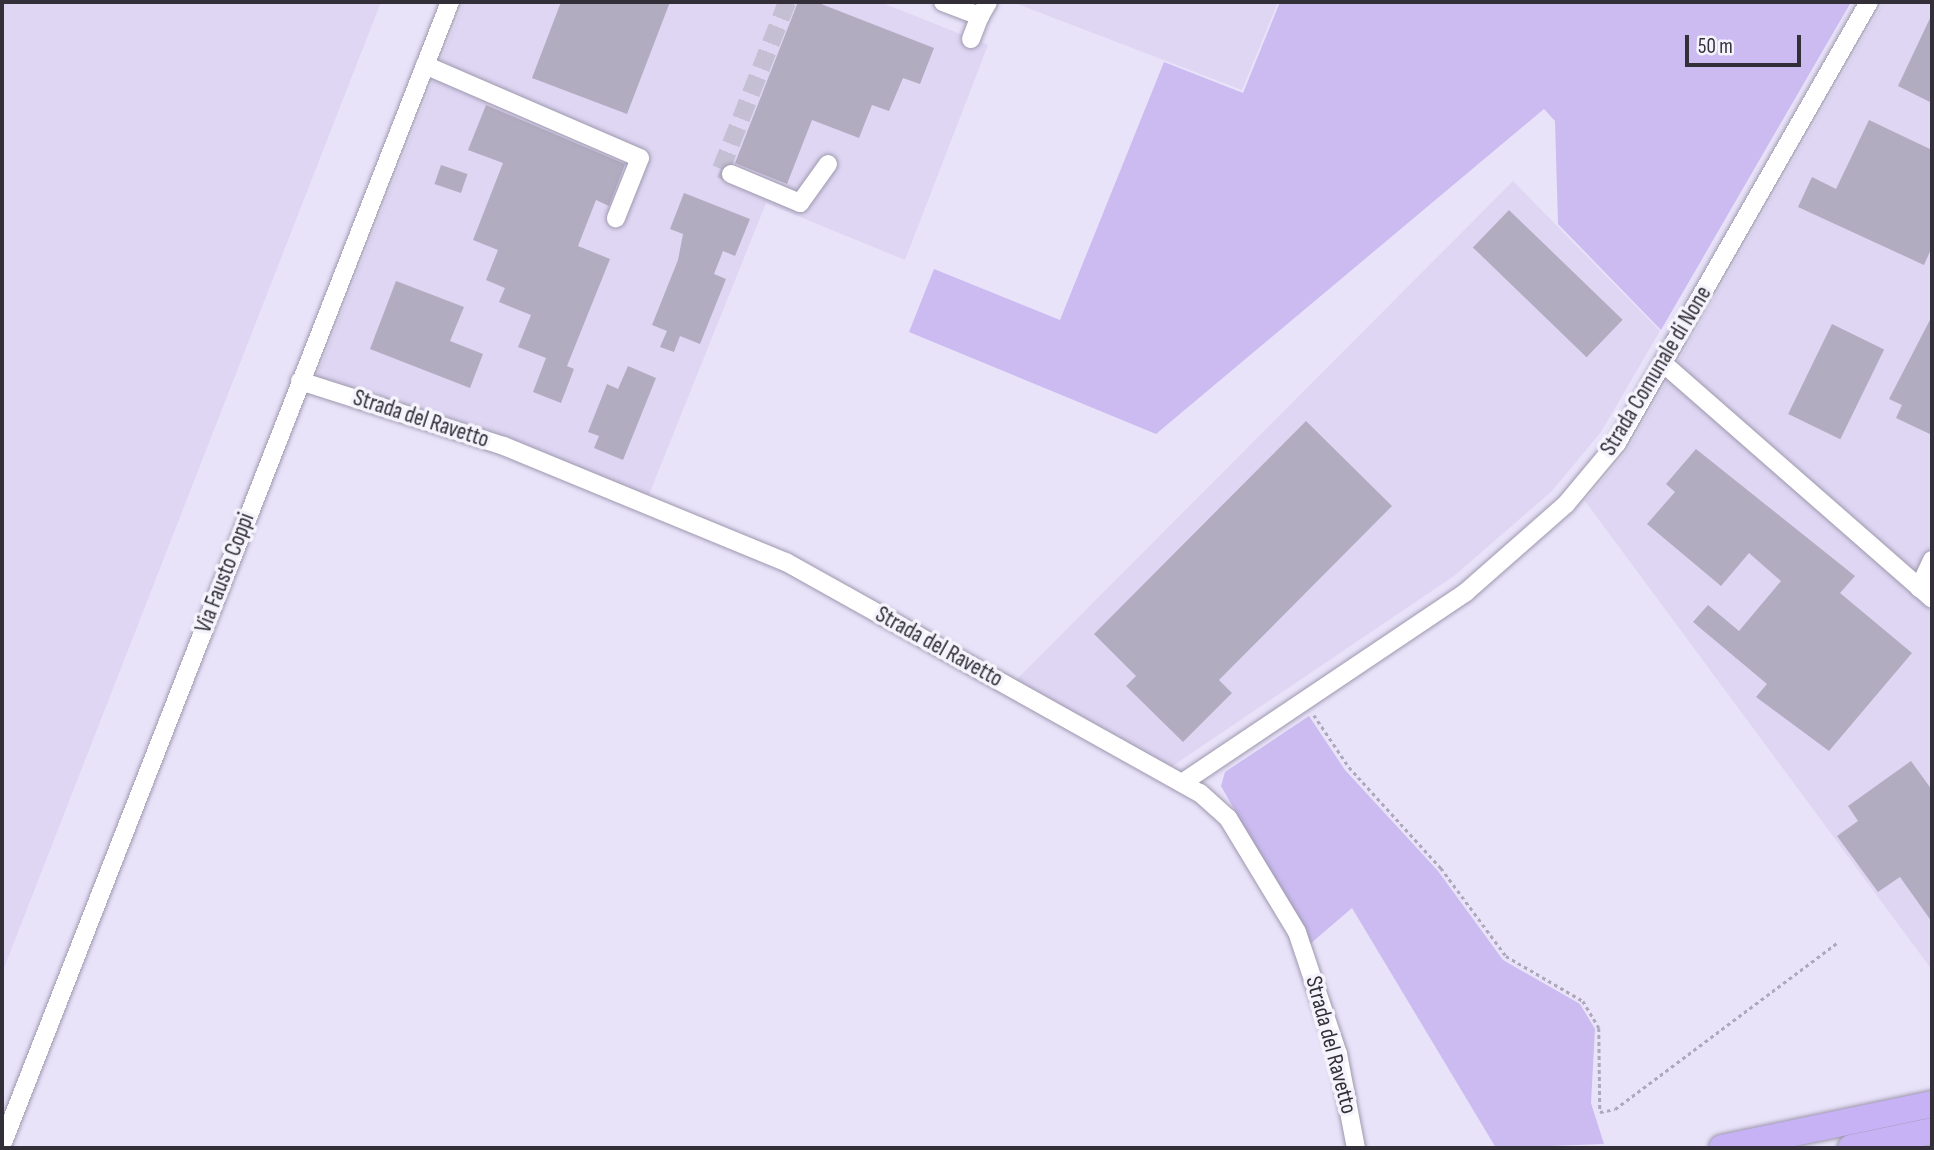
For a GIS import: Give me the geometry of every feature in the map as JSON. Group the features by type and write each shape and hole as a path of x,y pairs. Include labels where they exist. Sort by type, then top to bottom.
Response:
{"highway":[{"path":"1722,1148 1932,1104"},
{"path":"1851,1148 1932,1131"}],"street":[{"name":"Via Fausto Coppi","path":"2,1145 450,2"},
{"path":"943,2 984,9 971,39"},
{"name":"Strada Comunale di None","path":"1182,783 1466,592 1566,504 1616,443 1664,364 1869,2"},
{"path":"425,65 640,158 616,218"},
{"path":"732,174 800,203 828,164"},
{"path":"1664,364 1926,593"},
{"name":"Strada del Ravetto","path":"300,382 504,446 786,562 1182,783 1228,818 1297,932 1338,1054 1356,1148"},
{"path":"1926,593 1932,560"}],"path":[{"path":"1305,701 1349,767 1441,868 1506,956 1583,1001 1599,1028 1600,1112 1615,1109 1838,942"}],"shaded area":[{"path":"2,2 381,2 2,973"},
{"path":"464,2 880,2 988,45 905,260 766,203 648,497 443,416 316,378"},
{"path":"1012,2 1278,2 1242,90"},
{"path":"1280,2 1851,2 1661,330 1558,224 1555,121 1544,109 1156,434 909,332 934,269 1060,320 1164,62 1243,93"},
{"path":"1884,2 1932,2 1932,970 1585,501 1627,451"},
{"path":"1513,181 1660,331 1601,432 1552,491 1454,576 1171,767 1016,680"},
{"path":"1309,716 1345,770 1438,871 1503,960 1580,1004 1595,1029 1591,1103 1604,1144 1496,1148 1352,908 1310,944 1221,786 1225,772"}],"building":[{"path":"561,2 670,2 627,114 532,78"},
{"path":"798,2 816,2 934,48 920,84 903,78 889,111 872,105 859,138 812,120 787,184 735,163"},
{"path":"1932,14 1932,103 1898,86"},
{"path":"486,105 625,164 609,206 596,200 578,246 610,259 567,366 574,369 561,403 533,392 546,358 518,347 531,315 499,302 505,288 486,280 498,250 473,240 503,163 468,150"},
{"path":"1869,120 1932,150 1932,247 1924,265 1798,207 1812,177 1836,189"},
{"path":"441,165 467,174 461,193 434,184"},
{"path":"684,193 750,219 735,256 723,251 714,274 726,279 700,344 680,336 674,352 660,347 667,331 652,325 678,260 683,234 670,229"},
{"path":"1509,210 1623,320 1587,357 1473,247"},
{"path":"396,281 464,307 450,341 483,354 470,388 370,349"},
{"path":"1932,316 1932,435 1896,418 1902,405 1889,399"},
{"path":"1832,324 1884,349 1840,439 1788,414"},
{"path":"628,366 656,378 623,460 594,448 599,436 588,432 607,384 618,389"},
{"path":"1306,421 1392,506 1219,680 1232,693 1183,742 1126,686 1136,676 1094,634"},
{"path":"1696,449 1855,576 1840,593 1912,653 1829,751 1756,697 1767,684 1693,622 1708,605 1739,631 1781,581 1749,553 1721,586 1647,524 1675,492 1666,484"},
{"path":"1911,761 1932,790 1932,922 1900,877 1878,892 1837,836 1858,821 1848,806"}],"tunnel":[{"path":"731,174 721,169 787,2"}]}
